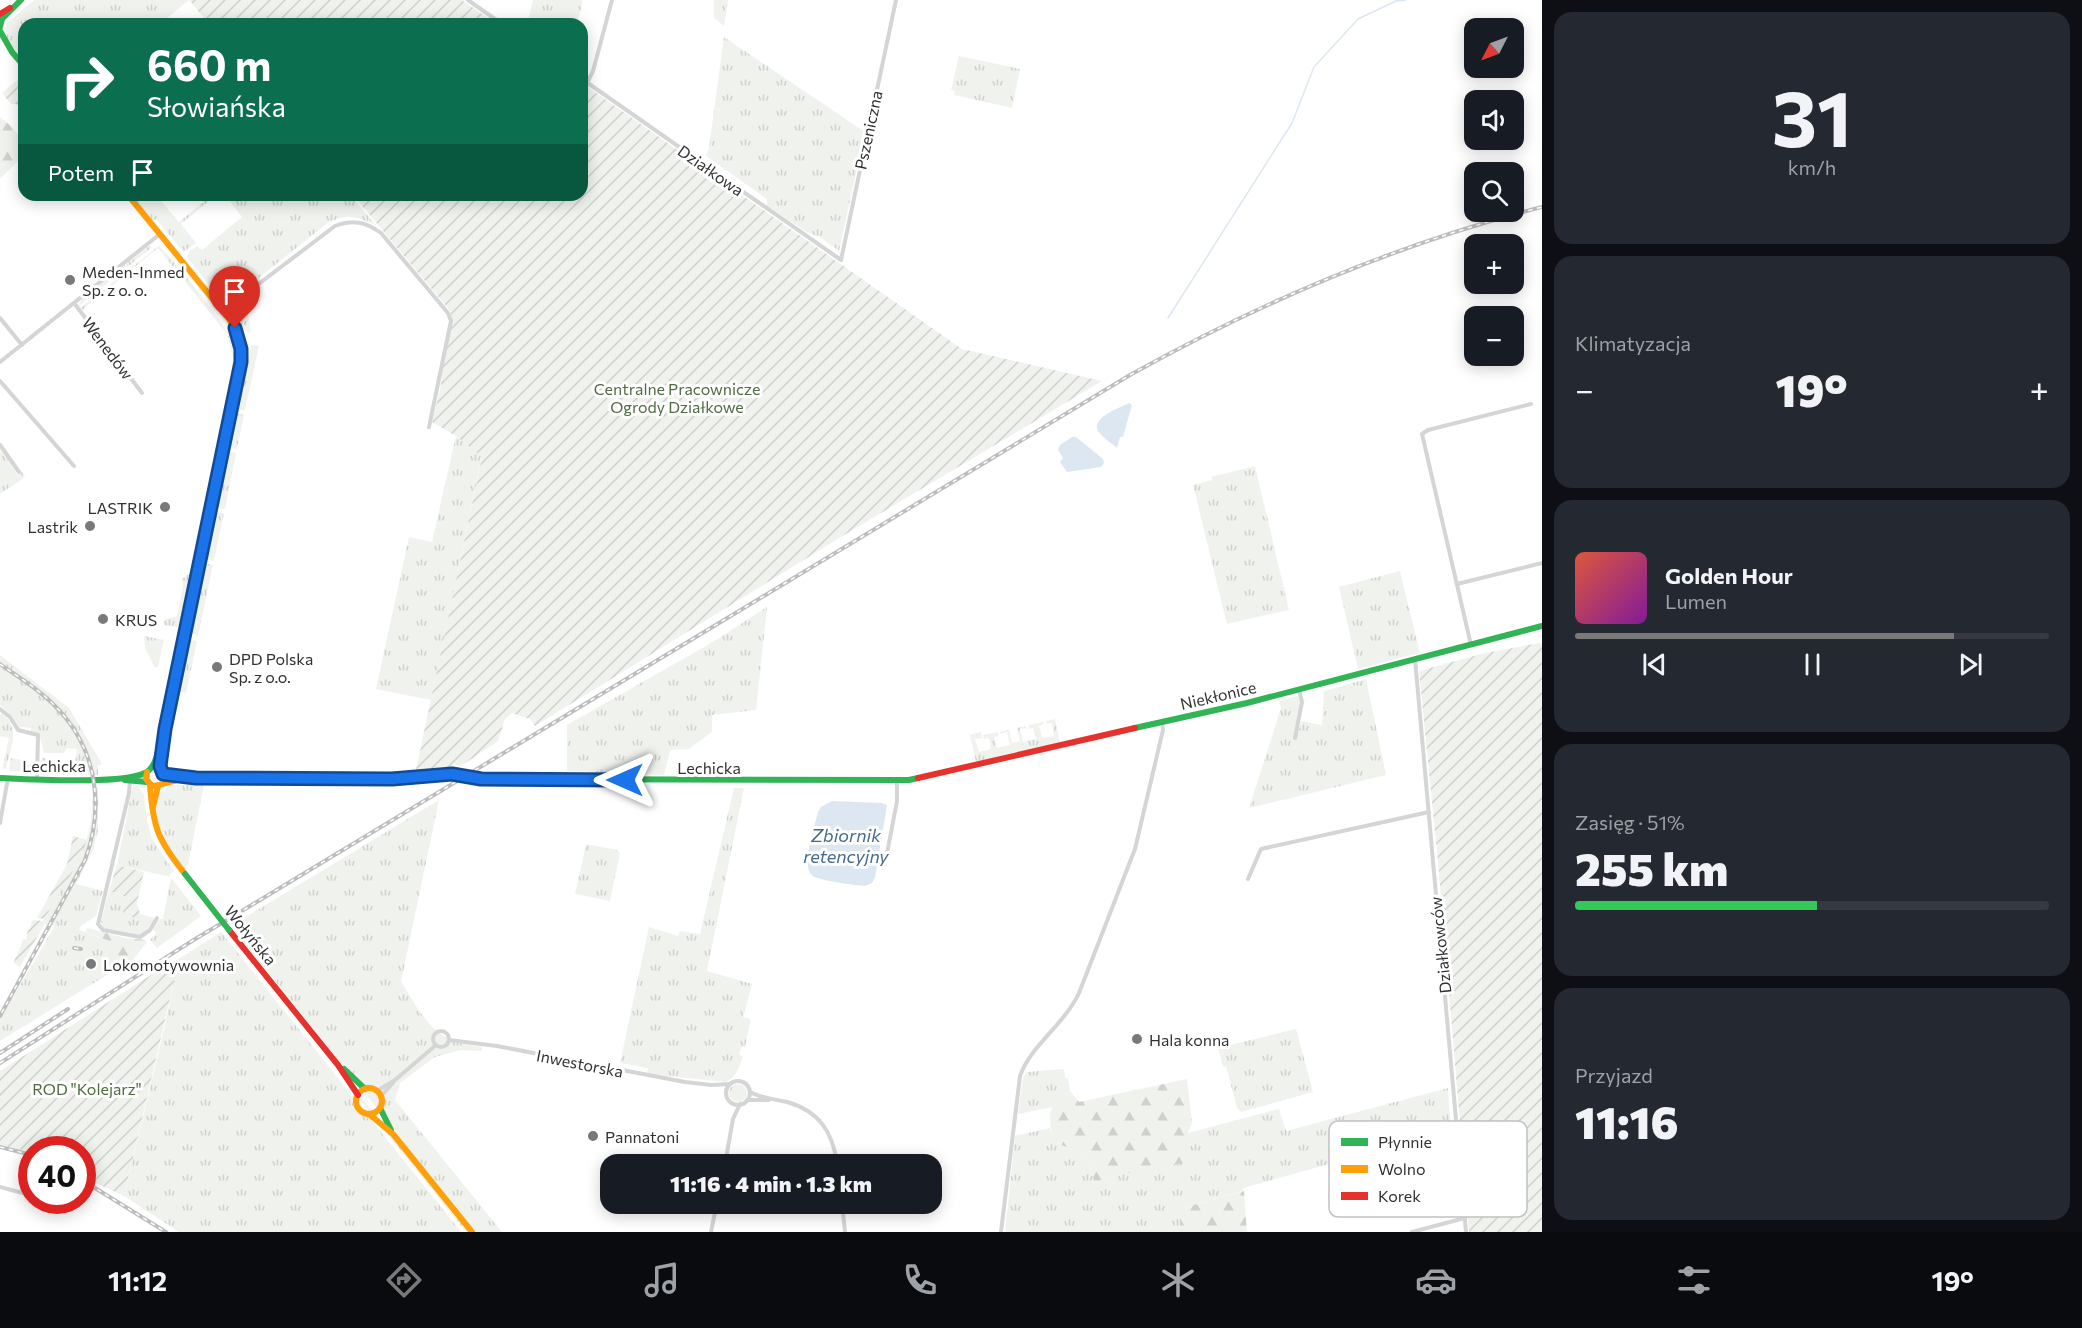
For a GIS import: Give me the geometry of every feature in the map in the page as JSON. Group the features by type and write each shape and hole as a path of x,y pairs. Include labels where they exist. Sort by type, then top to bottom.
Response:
{"street":[{"path":"12,52 0,29 0,22 21,0"},
{"path":"468,0 494,18"},
{"path":"588,81 593,71 612,0"},
{"name":"Pszeniczna","path":"841,260 896,0"},
{"path":"0,14 14,6"},
{"path":"0,40 18,59"},
{"name":"Działkowa","path":"588,84 841,260"},
{"path":"133,201 223,311 237,333 242,357 165,729 162,772 152,817"},
{"path":"223,311 335,225 354,221 373,226 448,313 451,321 429,427"},
{"name":"Wenedów","path":"0,362 160,234"},
{"name":"Wenedów","path":"74,303 142,393"},
{"path":"0,318 22,345"},
{"path":"0,381 74,466"},
{"path":"1471,645 1422,434 1428,430 1531,404"},
{"path":"0,445 18,472"},
{"path":"1457,584 1542,563"},
{"name":"Niekłonice","path":"897,781 947,772 1162,722 1542,626"},
{"name":"Działkowców","path":"1415,659 1455,1121"},
{"path":"1295,738 1302,702 1299,689"},
{"path":"0,709 10,717 18,730 38,735 37,778"},
{"path":"1001,1232 1020,1076 1028,1059 1068,1012 1079,993 1134,849 1163,730 1162,722"},
{"name":"Wołyńska","path":"165,729 146,777 155,831 162,845 338,1065 358,1095"},
{"name":"Lechicka","path":"130,778 149,770 196,778 392,779 452,774 481,779 897,781"},
{"name":"Lechicka","path":"0,778 130,778 160,784 196,778"},
{"path":"0,823 8,778"},
{"path":"130,778 129,793 104,905 97,920 103,930 140,937 150,930 157,918"},
{"path":"885,864 897,801 897,781"},
{"path":"1248,879 1261,849 1429,812"},
{"path":"440,1032 447,1034 449,1040 444,1047 436,1044 434,1036 440,1032"},
{"name":"Inwestorska","path":"449,1040 497,1046 646,1076 711,1085 730,1084"},
{"path":"379,1094 436,1044"},
{"name":"Wołyńska","path":"338,1065 365,1089"},
{"path":"740,1104 732,1103 727,1098 726,1092 730,1084 742,1081 747,1085 750,1092 747,1100"},
{"name":"Inwestorska","path":"711,1085 726,1092"},
{"path":"393,1134 380,1108 382,1102 379,1094 372,1088 365,1089 356,1100 359,1108 369,1113 393,1134 472,1232"},
{"path":"750,1092 800,1107 821,1123 832,1137 835,1154"},
{"path":"733,1119 740,1104 747,1100 773,1100"},
{"path":"727,1154 733,1119 732,1103"},
{"path":"369,1113 380,1108"},
{"path":"0,1188 18,1192"},
{"path":"711,1232 715,1214"},
{"path":"843,1214 845,1232"},
{"path":"1412,1232 1465,1218"},
{"name":"Działkowców","path":"1465,1218 1466,1232"}],"green space":[{"path":"35,0 189,0 167,18 18,18 18,54 5,38 7,37 5,28 7,23"},
{"path":"189,0 462,0 488,18 204,18"},
{"path":"533,0 583,0 578,18 528,18"},
{"path":"714,0 728,0 724,26 714,18"},
{"path":"724,37 865,132 839,251 820,237 808,233 767,206 767,199 706,156"},
{"path":"959,56 1020,69 1012,108 954,95 955,91 951,90"},
{"path":"18,80 18,106 11,104 2,93"},
{"name":"Centralne Pracownicze Ogrody Działkowe","path":"588,87 962,349 1102,381 841,537 535,726 530,719 512,713 505,719 498,741 461,766 453,764 452,767 418,772 416,770 482,457 456,436 432,422 440,390 451,312 358,201 588,201"},
{"path":"0,117 18,134 18,161 0,179"},
{"path":"137,201 161,201 179,222 205,201 209,201 181,224 196,243 183,252 156,219 153,221"},
{"path":"230,201 355,201 375,224 348,217 329,222 230,301 222,301 187,257 189,252 197,246 202,250 242,217"},
{"path":"150,245 151,248 79,306 82,299"},
{"path":"159,246 200,294 229,335 233,344 234,367 229,390 233,358 227,334 158,248 82,310 80,308"},
{"path":"235,305 246,312 250,333 237,322 233,310"},
{"path":"251,345 259,346 245,410 238,409"},
{"path":"237,413 244,415 237,449 230,448"},
{"path":"456,436 482,456 431,700 376,689 409,537 432,542"},
{"path":"0,449 18,475 22,472 25,477 0,494"},
{"path":"228,452 236,453 225,509 216,508 215,503 225,455"},
{"path":"1255,466 1289,610 1227,624 1193,485 1212,480 1211,477"},
{"path":"216,512 224,513 214,561 205,559 203,556 212,516"},
{"path":"205,563 213,565 198,636 190,633 188,629 202,566"},
{"path":"1400,571 1420,653 1358,669 1339,587"},
{"path":"189,574 180,625 177,627 163,625 164,620 177,616 183,586 182,579"},
{"path":"767,607 756,710 712,715 712,732 689,749 670,750 664,775 567,771 567,725 711,643"},
{"path":"144,636 164,640 158,667 154,666 145,648"},
{"path":"191,640 197,641 186,693 179,691"},
{"path":"1542,644 1542,1232 1469,1232 1468,1217 1527,1217 1527,1121 1460,1121 1419,671 1481,654"},
{"path":"0,655 69,708 101,762 101,765 98,765 98,775 40,773 39,763 43,758 47,761 75,762 77,749 67,748 64,753 44,753 40,737 31,732 31,728 19,728 12,716 0,705"},
{"path":"1366,679 1386,775 1249,808 1281,708 1279,701 1298,696 1300,702 1295,729 1299,730 1301,721 1322,725 1324,691"},
{"path":"2,713 8,719 13,732 6,768 3,769 9,738 0,736 0,715"},
{"path":"1055,719 1060,743 976,762 970,735 981,732 982,738 975,739 979,752 991,749 989,738 984,739 983,735 998,732 998,736 994,737 997,748 1010,745 1007,732 1000,734 1009,729 1012,743 1020,741 1017,728 1026,726 1027,728 1020,729 1023,742 1036,739 1033,728 1029,729 1028,725 1044,722 1039,726 1042,738 1054,736 1052,723 1047,724 1046,721"},
{"path":"11,758 34,766 33,772 30,775 25,771 9,771"},
{"path":"133,785 138,786 144,794 152,839 174,871 169,875 170,877 117,865"},
{"path":"170,785 204,785 188,864 184,870 160,834 154,812 159,794"},
{"path":"92,787 98,787 98,831 93,850 76,884 103,891 96,916 81,926 79,930 107,940 123,965 0,1041 0,1019 55,926 42,924 52,902 74,868 87,839 92,809"},
{"path":"734,788 744,788 707,971 752,984 743,1017 751,1019 745,1047 741,1047 739,1055 743,1056 739,1068 726,1082 647,1074 648,1068 620,1063 649,927 678,936 680,931 700,934"},
{"path":"439,800 401,982 434,1029 454,1041 482,1047 482,1051 461,1050 435,1057 400,1083 395,1100 502,1232 476,1232 231,926"},
{"path":"73,836 87,841 76,866 44,919 37,918 67,864"},
{"path":"586,844 617,850 620,853 610,901 575,894"},
{"path":"117,865 144,872 137,903 140,914 134,918 123,913 127,897 109,891"},
{"path":"171,877 201,916 157,948 150,940 156,933 153,929 160,919 163,919"},
{"path":"109,891 127,897 134,917 140,914 154,918 146,930 139,935 103,928 101,921"},
{"path":"32,920 43,921 44,925 20,967 14,963 23,939 26,940"},
{"path":"87,928 147,942 132,961 123,965 107,940 85,932"},
{"path":"221,932 461,1232 179,1232 124,1196 164,1029 175,977 174,962"},
{"name":"ROD \"Kolejarz\"","path":"165,966 175,977 124,1196 96,1183 96,1136 18,1136 18,1149 0,1145 0,1071"},
{"path":"1296,1029 1313,1092 1241,1112 1237,1108 1226,1066 1223,1067 1218,1048"},
{"path":"1064,1069 1070,1091 1063,1094 1052,1107 1018,1114 1023,1077 1027,1072"},
{"path":"1187,1079 1192,1123 1188,1133 1191,1141 1189,1157 1183,1163 1094,1182 1089,1157 1055,1142 1050,1119 1053,1105 1062,1095 1070,1091 1079,1102"},
{"path":"734,1084 742,1084 747,1089 745,1100 734,1102 729,1097 729,1089"},
{"path":"1448,1088 1450,1121 1329,1121 1329,1164 1243,1188 1243,1191 1180,1209 1180,1232 1005,1232 1015,1136 1050,1128 1055,1142 1089,1157 1094,1182 1119,1175 1191,1141 1188,1133 1279,1109 1286,1131"},
{"path":"356,1095 360,1096 469,1232 466,1232"},
{"path":"1244,1191 1247,1232 1180,1232 1180,1209"}],"water":[{"path":"1129,403 1132,405 1123,437 1120,437 1117,448 1104,438 1097,426 1102,417"},
{"path":"1076,437 1103,459 1104,463 1101,467 1067,472 1060,462 1063,458 1058,450 1060,445"},
{"name":"Zbiornik retencyjny","path":"832,801 887,805 875,878 872,883 865,886 830,881 817,878 809,871 808,856 818,812 821,807"}],"waterway":[{"path":"1168,318 1292,123 1314,67 1358,19 1396,1 1406,0"}],"railway":[{"path":"0,1063 192,941 1130,375 1229,323 1382,257 1542,207"},
{"path":"0,664 42,694 69,722 88,759 95,799 95,819 85,860 0,1016"},
{"path":"74,948 81,949"},
{"path":"0,1053 68,1009"},
{"path":"0,1147 18,1152"},
{"path":"96,1189 166,1232"}],"traffic: fast":[{"path":"0,27 2,19 21,0"},
{"path":"0,31 18,59"},
{"path":"162,771 165,727 242,353 240,345"},
{"path":"1135,728 1247,703 1542,626"},
{"path":"0,778 96,780 133,777 151,768 160,745"},
{"path":"163,774 196,778 392,779 452,774 481,779 909,780 918,778"},
{"path":"125,780 147,782"},
{"path":"185,874 229,930"},
{"path":"344,1069 365,1089"},
{"path":"380,1108 391,1130"}],"traffic: slow":[{"path":"133,201 229,319 239,337 240,345"},
{"path":"147,772 146,779 152,786 183,779"},
{"path":"150,785 158,833 185,874"},
{"path":"153,807 158,786"},
{"path":"369,1088 378,1092 382,1101 378,1110 369,1114 360,1110 356,1101 360,1092 369,1088"},
{"path":"369,1114 393,1134 472,1232"}],"traffic: jam":[{"path":"0,14 10,8"},
{"path":"918,778 1135,728"},
{"path":"229,930 338,1065 358,1095"}],"place":[{"name":"Meden-Inmed Sp. z o. o.","path":"70,280"},
{"name":"LASTRIK","path":"165,507"},
{"name":"Lastrik","path":"90,526"},
{"name":"KRUS","path":"103,619"},
{"name":"DPD Polska Sp. z o.o.","path":"217,667"},
{"name":"Lokomotywownia","path":"91,964"},
{"name":"Hala konna","path":"1137,1039"},
{"name":"Pannatoni","path":"593,1136"}],"route":[{"path":"235,328 242,353 241,362 165,729 160,766 163,774 196,778 411,779 452,774 475,779 625,780"}]}
